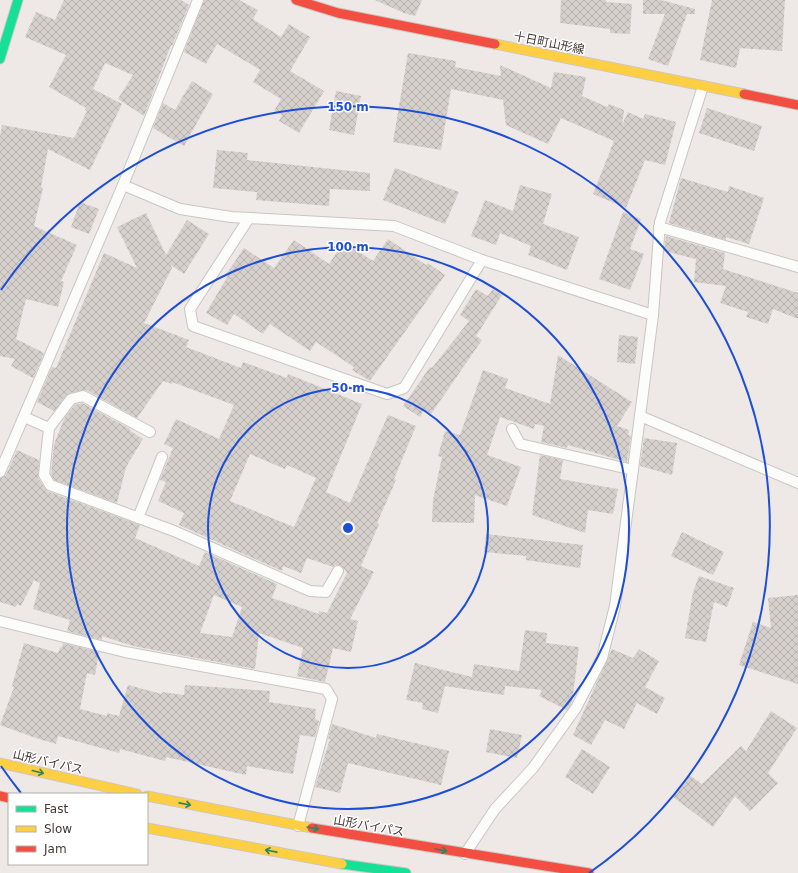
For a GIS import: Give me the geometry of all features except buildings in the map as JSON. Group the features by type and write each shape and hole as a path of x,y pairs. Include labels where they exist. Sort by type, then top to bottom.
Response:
{"main road":[{"path":"0,59 18,0"},
{"name":"十日町山形線","path":"296,0 338,13 798,105"},
{"name":"山形バイパス","path":"0,763 133,793"},
{"name":"山形バイパス","path":"148,796 298,826 589,873"},
{"path":"148,828 328,862 406,873"}],"lane":[{"path":"0,472 123,185 198,0"},
{"path":"465,854 495,809 533,768 576,708 602,658 615,606 633,470 653,315 659,227 703,86"},
{"path":"123,185 180,209 249,218 394,226 482,260 653,315"},
{"path":"249,218 190,309 193,326 387,394 404,388 482,260"},
{"path":"659,227 798,267"},
{"path":"150,432 83,396 71,399 49,428 44,475 50,485 174,531 310,591 326,592 338,571"},
{"path":"24,416 49,428"},
{"path":"640,416 798,483"},
{"path":"512,429 520,444 633,470"},
{"path":"138,518 162,458"},
{"path":"0,621 125,652 326,689 332,699 298,826"}],"traffic: fast":[{"path":"0,59 18,0"},
{"path":"342,864 406,873"}],"traffic: slow":[{"path":"495,44 744,94"},
{"path":"0,763 133,793"},
{"path":"148,796 312,828"},
{"path":"148,828 342,864"}],"traffic: jam":[{"path":"296,0 338,13 495,44"},
{"path":"744,94 798,105"},
{"path":"0,796 8,798"},
{"path":"312,828 589,873"}]}
